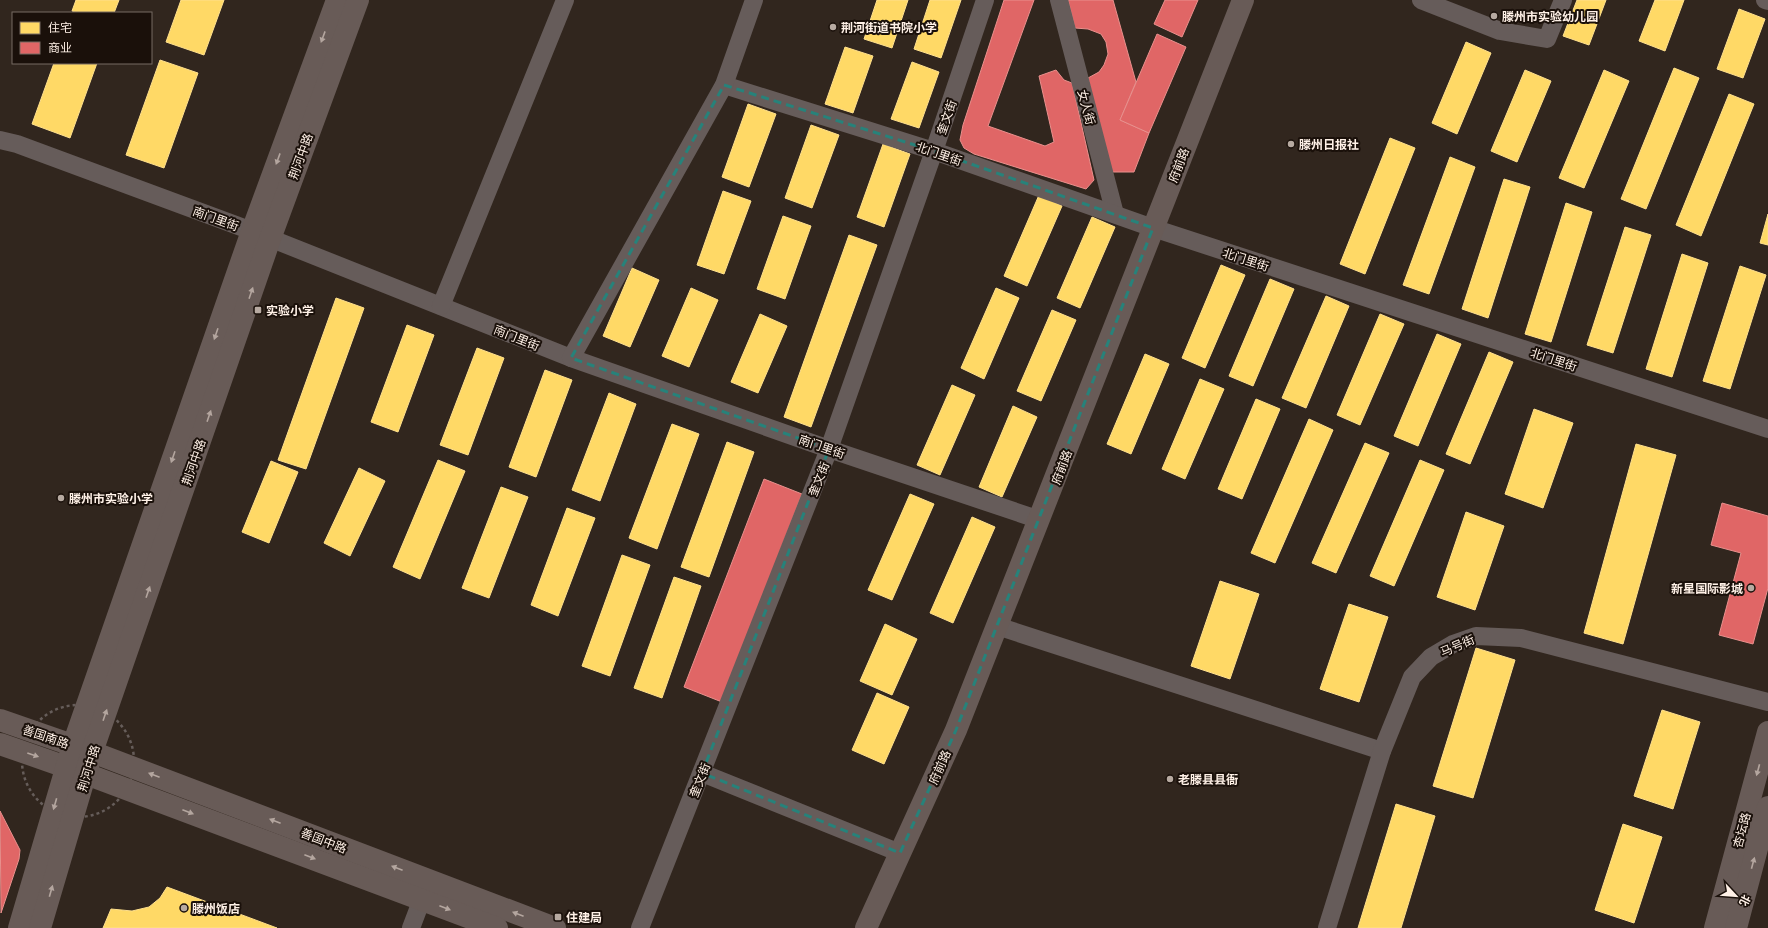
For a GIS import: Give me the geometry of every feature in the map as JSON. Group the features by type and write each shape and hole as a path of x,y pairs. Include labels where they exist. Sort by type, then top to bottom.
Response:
{"main road":[{"name":"荆河中路","path":"40,928 82,748 261,235 336,0"},
{"name":"荆河中路","path":"261,235 358,0"},
{"name":"府前路","path":"866,928 956,730 1040,520 1243,0"},
{"name":"善国南路","path":"0,720 82,748"},
{"name":"杏坛路","path":"1714,928 1768,732"},
{"name":"善国南路","path":"0,744 76,770"},
{"name":"善国中路","path":"82,748 554,928"},
{"name":"荆河中路","path":"19,928 76,770"},
{"name":"善国中路","path":"76,770 497,928"},
{"name":"杏坛路","path":"1736,928 1768,806"}],"street":[{"path":"441,306 565,0"},
{"path":"571,358 724,85 754,0"},
{"name":"奎文街","path":"640,928 829,449 934,151 985,0"},
{"name":"女人街","path":"1059,0 1115,214"},
{"path":"1421,0 1500,31 1547,39 1563,0"},
{"name":"北门里街","path":"724,85 934,151 1153,228 1768,429"},
{"name":"南门里街","path":"0,140 17,144 261,235 571,358 829,449 1040,520"},
{"path":"997,626 1382,751"},
{"name":"马号街","path":"1326,928 1382,751 1412,677 1431,656 1453,644 1476,636 1521,638 1768,702"},
{"path":"702,773 900,853"},
{"path":"411,928 422,899"}],"highlighted area":[{"path":"724,85 934,151 1153,228 956,730 900,853 702,773 829,449 571,358"}],"building: 住宅":[{"path":"76,0 119,0 114,12 72,11"},
{"path":"181,0 224,0 204,55 166,42"},
{"path":"877,0 908,0 892,48 864,39"},
{"path":"930,0 961,0 941,58 914,49"},
{"path":"1577,0 1606,0 1589,45 1563,36"},
{"path":"1655,0 1684,0 1665,51 1639,41"},
{"path":"1739,9 1765,19 1743,78 1717,69"},
{"path":"1466,42 1491,53 1457,134 1432,123"},
{"path":"845,47 873,56 853,113 825,104"},
{"path":"160,60 198,73 164,168 126,155"},
{"path":"912,62 939,72 919,128 891,119"},
{"path":"54,64 97,64 70,138 32,124"},
{"path":"1674,68 1699,78 1646,209 1621,199"},
{"path":"1525,70 1551,81 1517,162 1491,151"},
{"path":"1604,70 1629,81 1584,188 1559,178"},
{"path":"1729,94 1754,104 1701,236 1676,225"},
{"path":"748,104 776,114 749,187 722,177"},
{"path":"811,125 839,135 812,208 785,198"},
{"path":"1390,138 1415,148 1365,274 1340,264"},
{"path":"883,144 910,154 884,227 857,217"},
{"path":"1450,157 1475,167 1429,294 1403,285"},
{"path":"1504,179 1530,187 1488,318 1462,309"},
{"path":"723,191 751,201 724,274 697,265"},
{"path":"1039,195 1062,206 1027,286 1004,276"},
{"path":"1566,203 1592,212 1551,342 1525,334"},
{"path":"1768,214 1768,245 1760,243"},
{"path":"783,216 811,226 785,299 757,289"},
{"path":"1092,217 1115,227 1080,308 1057,298"},
{"path":"1625,227 1651,235 1613,353 1587,345"},
{"path":"849,235 877,245 811,427 784,417"},
{"path":"1682,254 1708,263 1672,377 1646,369"},
{"path":"1221,265 1245,275 1205,368 1182,358"},
{"path":"1740,266 1766,275 1730,389 1703,381"},
{"path":"632,268 659,280 630,347 603,336"},
{"path":"1270,279 1294,289 1253,386 1229,376"},
{"path":"691,288 718,300 689,367 662,356"},
{"path":"996,288 1019,298 984,379 961,368"},
{"path":"1326,296 1349,306 1306,408 1282,398"},
{"path":"336,298 364,308 306,469 278,460"},
{"path":"1052,310 1076,320 1041,401 1017,391"},
{"path":"760,314 787,326 758,393 731,382"},
{"path":"1380,314 1404,324 1360,425 1337,415"},
{"path":"407,325 434,335 398,432 371,422"},
{"path":"1437,334 1461,344 1418,446 1394,436"},
{"path":"477,348 504,358 468,455 440,445"},
{"path":"1489,352 1513,362 1470,464 1446,454"},
{"path":"1145,354 1169,364 1131,454 1107,444"},
{"path":"545,370 572,380 536,477 509,467"},
{"path":"1200,379 1224,389 1185,479 1162,469"},
{"path":"952,385 975,395 940,475 917,465"},
{"path":"609,393 636,404 600,501 572,490"},
{"path":"1256,399 1280,409 1242,499 1218,489"},
{"path":"1013,406 1037,417 1002,497 979,487"},
{"path":"1534,409 1573,423 1543,508 1505,494"},
{"path":"1309,419 1333,430 1275,563 1251,553"},
{"path":"672,424 699,434 657,549 629,538"},
{"path":"727,442 754,452 709,577 681,567"},
{"path":"1365,443 1389,453 1336,573 1312,563"},
{"path":"1636,444 1676,455 1623,644 1584,633"},
{"path":"438,460 465,471 420,579 393,567"},
{"path":"1420,460 1444,470 1394,586 1370,576"},
{"path":"271,461 298,472 269,543 242,532"},
{"path":"359,468 385,481 350,556 324,543"},
{"path":"501,487 528,497 489,598 462,588"},
{"path":"910,494 934,504 892,600 868,590"},
{"path":"567,508 595,518 558,616 531,605"},
{"path":"1466,512 1504,526 1475,610 1437,597"},
{"path":"972,517 995,527 953,623 930,613"},
{"path":"622,555 650,565 610,676 582,666"},
{"path":"674,577 701,586 662,698 634,688"},
{"path":"1220,581 1259,594 1230,679 1191,666"},
{"path":"1349,604 1388,617 1359,702 1320,689"},
{"path":"885,624 917,639 892,695 860,681"},
{"path":"1476,648 1515,660 1473,798 1433,786"},
{"path":"877,693 909,707 884,764 852,750"},
{"path":"1662,710 1700,722 1673,809 1634,796"},
{"path":"1396,804 1435,816 1401,928 1358,928"},
{"path":"1623,824 1662,837 1634,923 1595,910"},
{"name":"滕州饭店","path":"167,887 277,928 103,928 111,909 132,911 149,907 160,898"}],"building: 商业":[{"path":"1004,0 1034,0 988,126 1045,146 1054,142 1039,76 1056,70 1064,80 1072,83 1094,180 1086,189 974,154 964,148 960,140 963,125"},
{"path":"1068,0 1113,0 1136,82 1120,120 1149,133 1134,172 1110,172 1088,78 1099,72 1104,65 1108,54 1106,42 1101,34 1088,29 1075,28"},
{"path":"1165,0 1198,0 1182,37 1154,24"},
{"path":"1157,34 1186,47 1149,133 1120,120"},
{"path":"764,479 802,494 722,702 684,687"},
{"path":"1722,503 1768,516 1768,588 1753,644 1719,635 1741,553 1711,545"},
{"path":"0,811 20,850 19,859 1,913"}],"place":[{"name":"滕州市实验幼儿园","path":"1494,16"},
{"name":"荆河街道书院小学","path":"833,27"},
{"name":"滕州日报社","path":"1291,144"},
{"name":"实验小学","path":"258,310"},
{"name":"滕州市实验小学","path":"61,498"},
{"name":"新星国际影城","path":"1751,588"},
{"name":"老滕县县衙","path":"1170,779"},
{"name":"滕州饭店","path":"184,908"},
{"name":"住建局","path":"558,917"}]}
